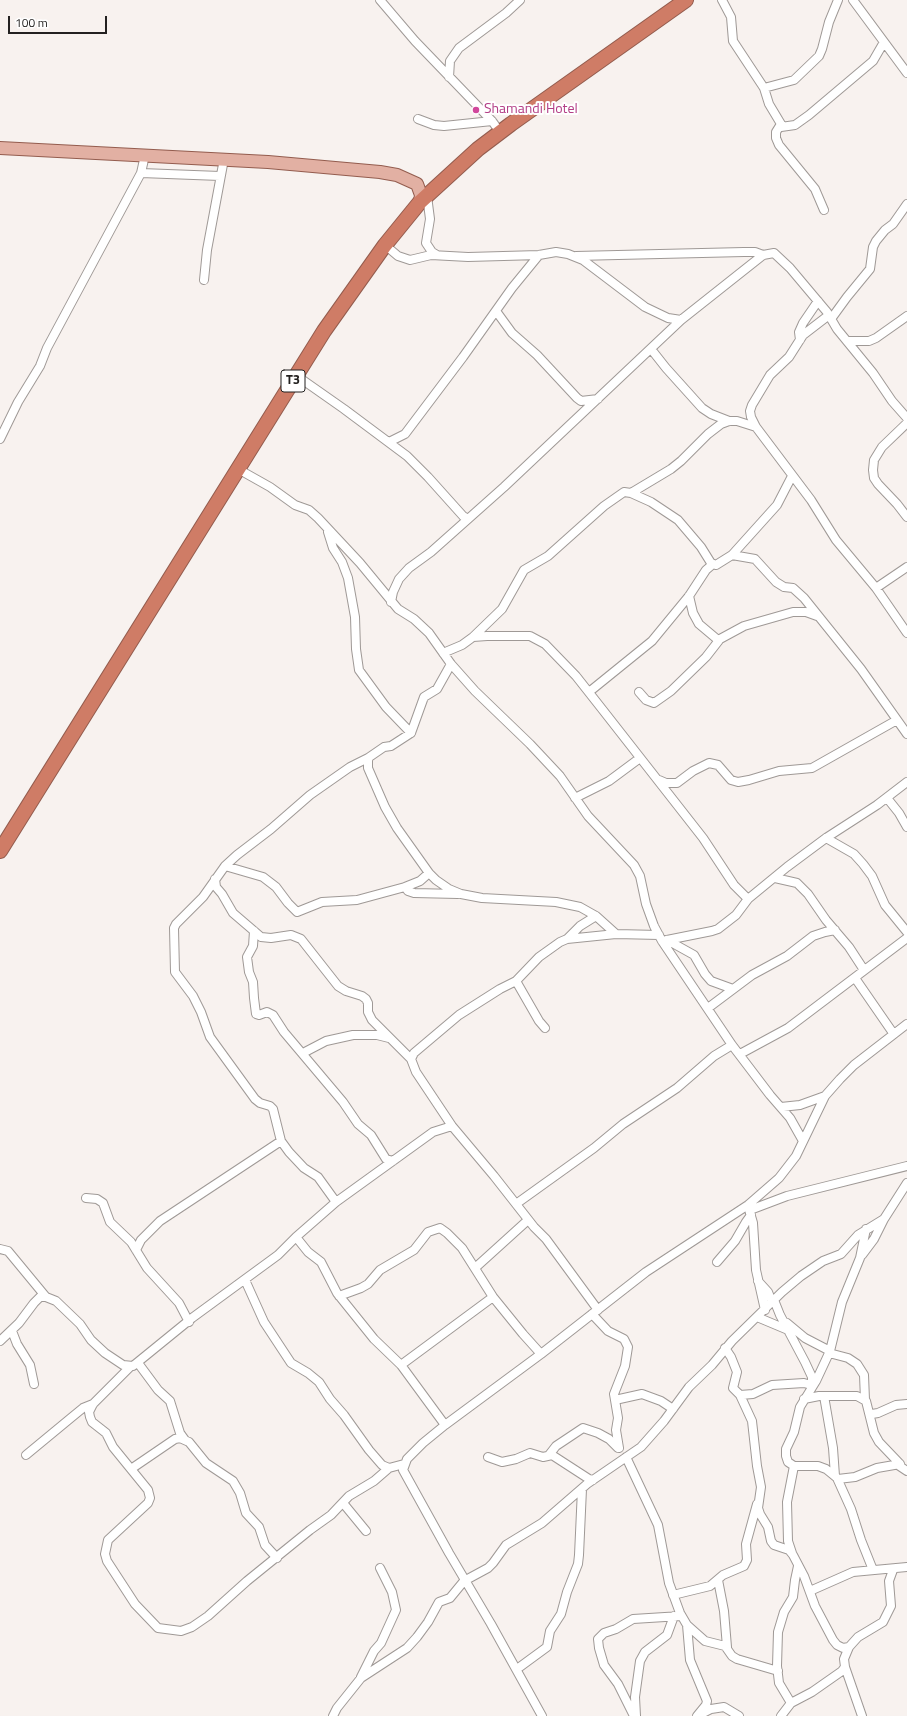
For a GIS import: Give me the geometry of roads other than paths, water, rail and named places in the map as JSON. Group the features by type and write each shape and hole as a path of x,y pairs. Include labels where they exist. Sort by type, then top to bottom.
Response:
{"highway":[{"name":"T3","path":"0,851 324,331 385,245 424,199 478,149 496,126 686,0"}],"main road":[{"path":"0,148 224,159 388,173 417,184 424,199"}],"street":[{"path":"380,0 449,77 496,126"},
{"path":"449,77 450,61 459,48 506,13 520,0"},
{"path":"722,0 731,17 733,41 764,88 766,97 781,126"},
{"path":"764,88 794,80 819,56 828,22 838,0"},
{"path":"853,0 907,73"},
{"path":"824,210 815,189 779,146 776,138 776,132 781,126 795,125 809,115 873,61 884,42"},
{"path":"418,120 434,125 444,126 496,126"},
{"path":"0,439 18,402 40,366 47,348 141,173 144,155"},
{"path":"204,280 207,250 224,159"},
{"path":"141,173 220,176"},
{"path":"424,199 430,219 426,243 432,252 437,255"},
{"path":"907,204 894,224 876,241 873,247 870,269 830,317 803,335 789,357 770,375 750,411 756,427 811,500 836,540 876,588 907,633"},
{"path":"385,245 405,259 410,260 437,255 468,257 539,255 556,252 575,256 744,252 755,252 763,255"},
{"path":"391,602 396,584 404,573 431,552 468,519 598,400 682,320 763,255 774,253 779,257 818,301 847,341 873,373 892,401 907,418"},
{"path":"389,442 405,434 523,274 539,255"},
{"path":"575,256 583,260 645,307 668,318 682,320"},
{"path":"800,340 799,332 801,327 818,301"},
{"path":"496,311 512,333 537,355 577,398 581,401 598,400"},
{"path":"847,341 869,341 876,338 907,316"},
{"path":"651,349 702,408 711,414 729,421 737,421 756,427"},
{"path":"297,376 344,408 389,442 423,471 463,516 468,519"},
{"path":"631,493 671,469 714,428 729,421"},
{"path":"906,514 878,484 873,470 874,460 882,447 907,423"},
{"path":"238,469 270,487 295,505 308,510 360,563 391,602 407,616 421,624 451,664 475,691 552,767 602,832 634,865 640,876 646,904 654,926 732,1044 770,1095 781,1106 803,1141"},
{"path":"589,692 652,641 689,596 706,570 713,564 720,564 732,555 777,505 792,476"},
{"path":"443,653 462,645 496,617 524,570 548,556 610,502 624,492 631,493 651,502 678,520 713,564"},
{"path":"328,529 333,548 342,562 348,578 355,617 356,649 359,670 386,707 411,733"},
{"path":"732,555 755,560 776,582 799,592 861,669 907,734"},
{"path":"876,588 907,567"},
{"path":"689,596 693,613 699,624 718,640"},
{"path":"639,692 651,703 654,703 664,697 706,657 718,640 744,626 786,613 806,612 818,616"},
{"path":"473,637 530,636 540,640 589,692 703,838 734,885 748,899"},
{"path":"336,1202 318,1177 294,1159 281,1141 273,1109 255,1099 210,1037 201,1012 193,996 177,976 174,964 176,944 174,928 176,924 196,904 225,866 236,855 271,829 310,795 350,766 368,758 384,747 391,746 411,733 424,697 437,689 451,664"},
{"path":"658,780 666,784 676,783 693,771 709,763 718,765 731,780 738,782 779,772 805,770 818,765 897,720"},
{"path":"368,758 368,768 385,807 408,846 429,873 441,884 461,894"},
{"path":"575,798 609,780 640,758"},
{"path":"567,939 616,934 663,938 718,929 736,915 748,899 826,838 887,798 907,782"},
{"path":"887,798 907,826"},
{"path":"826,838 854,854 863,864 872,876 885,905 907,932"},
{"path":"225,866 262,877 276,887 297,912 322,902 357,900 405,887 420,881 429,873"},
{"path":"775,878 792,882 802,887 849,947 864,970"},
{"path":"215,879 216,886 233,913 261,937 267,938 290,935 301,939 338,986 366,999 368,1003 368,1012 372,1020 411,1059 416,1072 452,1126 528,1220 546,1239 608,1331 624,1339 628,1347 625,1366 614,1392 618,1418 616,1430 619,1448"},
{"path":"405,887 408,891 414,893 461,894 482,898 556,902 580,907 596,916 616,934"},
{"path":"411,1059 414,1053 459,1015 500,989 516,981 539,957 567,939 580,926 596,916"},
{"path":"708,1008 733,988 752,975 787,956 813,936 835,930"},
{"path":"254,931 253,946 247,957 249,972 253,982 256,1014 259,1015 268,1012 273,1015 284,1032 343,1102 358,1124 371,1134 386,1159 393,1161"},
{"path":"663,938 694,955 711,981 733,988"},
{"path":"740,1054 788,1028 907,938"},
{"path":"855,978 893,1033"},
{"path":"516,981 545,1028"},
{"path":"717,1262 735,1241 746,1222 750,1210 779,1178 796,1156 825,1096 840,1078 893,1033 907,1024"},
{"path":"303,1053 326,1041 353,1035 377,1035 390,1038"},
{"path":"516,1204 594,1148 623,1124 677,1088 714,1056 732,1044"},
{"path":"781,1106 800,1105 825,1096"},
{"path":"404,1464 389,1468 374,1481 356,1491 337,1510 291,1545 247,1581 208,1616 192,1627 181,1631 158,1628 135,1604 109,1565 105,1554 108,1540 131,1517 140,1512 148,1503 150,1498 148,1490 113,1447 106,1433 92,1422 89,1412 93,1404 130,1367 138,1363 278,1255 296,1236 336,1202 433,1132 452,1126"},
{"path":"136,1250 141,1240 160,1221 281,1141"},
{"path":"542,1716 491,1624 464,1582 403,1470 404,1464 413,1452 445,1425 541,1354 646,1272 750,1210 787,1196 907,1166"},
{"path":"860,1258 874,1239 884,1218 907,1183"},
{"path":"86,1198 97,1199 103,1203 110,1222 126,1236 153,1274 176,1299 190,1322"},
{"path":"750,1210 758,1281 765,1310"},
{"path":"361,1678 407,1648 428,1622 439,1602 450,1598 464,1582 494,1563 506,1545 542,1523 593,1480 641,1447 673,1409 688,1387 712,1365 726,1348 773,1301 817,1264 841,1254 852,1240 866,1228 884,1218"},
{"path":"475,1268 528,1220"},
{"path":"339,1296 368,1284 380,1270 410,1253 428,1232 436,1228 443,1230 454,1239 475,1268 493,1297 541,1354"},
{"path":"866,1228 860,1258 842,1302 829,1352 800,1407 794,1432 786,1449 788,1462 794,1466 818,1466 826,1469 837,1478 855,1477 877,1468 902,1464"},
{"path":"296,1236 308,1252 321,1262 339,1296 374,1339 401,1365 445,1425"},
{"path":"0,1248 8,1251 46,1296 56,1301 80,1324 91,1340 105,1353 123,1365 130,1367"},
{"path":"245,1280 264,1322 287,1359 295,1367 308,1373 319,1382 330,1399 344,1415 369,1450 382,1465 389,1468"},
{"path":"758,1281 768,1292 805,1362 812,1377 812,1385"},
{"path":"0,1341 12,1331 40,1297 46,1296"},
{"path":"401,1365 493,1297"},
{"path":"757,1317 788,1330"},
{"path":"782,1318 804,1338 829,1352 848,1358 857,1364 864,1375 865,1400 868,1405 874,1433 879,1442 902,1464 907,1471"},
{"path":"12,1331 17,1344 30,1365 34,1384"},
{"path":"726,1348 737,1372 733,1388 740,1395 752,1421 757,1471 761,1486 759,1502 760,1514 768,1527 772,1543 776,1547 789,1550 792,1553"},
{"path":"138,1363 158,1390 170,1401 180,1433 185,1440"},
{"path":"740,1395 753,1394 772,1385 804,1383 812,1385"},
{"path":"615,1400 642,1394 661,1401 673,1409"},
{"path":"804,1399 824,1396 857,1396 865,1400"},
{"path":"824,1396 837,1478 851,1509 873,1570"},
{"path":"26,1455 83,1408 93,1404"},
{"path":"869,1413 878,1413 896,1405 907,1404"},
{"path":"488,1457 502,1462 516,1459 530,1453 543,1457 549,1455 556,1446 583,1428 598,1433 609,1439 627,1456 658,1526 664,1563 677,1616 705,1641 722,1645 727,1648"},
{"path":"131,1469 175,1439 180,1438 189,1442 206,1463 233,1481 240,1493 246,1514 259,1528 265,1545 277,1558"},
{"path":"549,1455 558,1459 589,1480 593,1480"},
{"path":"794,1466 787,1502 788,1541 815,1606 833,1640 843,1648 849,1647"},
{"path":"516,1669 547,1647 550,1631 561,1614 567,1592 578,1564 582,1489"},
{"path":"673,1595 706,1588 726,1574 742,1568 746,1562 746,1544 756,1507 759,1502"},
{"path":"343,1503 366,1531"},
{"path":"791,1703 780,1683 778,1672 778,1632 784,1612 793,1598 798,1566"},
{"path":"810,1591 853,1572 893,1570 907,1567"},
{"path":"333,1716 337,1708 361,1678 374,1651 381,1643 396,1610 392,1592 380,1568"},
{"path":"862,1716 844,1667 844,1659 849,1647 858,1637 883,1622 887,1616 891,1606 889,1581 893,1570"},
{"path":"718,1580 724,1611 727,1648 732,1656 741,1661 778,1672"},
{"path":"635,1716 635,1697 640,1661 645,1652 667,1635 677,1616"},
{"path":"635,1716 618,1684 604,1665 598,1639 604,1633 616,1629 633,1619 677,1616"},
{"path":"687,1625 690,1660 707,1701 706,1706 697,1716"},
{"path":"781,1716 791,1703 812,1692 842,1672 844,1667"},
{"path":"697,1716 717,1707 724,1707 739,1716"}],"place":[{"name":"Shamandi Hotel","path":"476,110"}]}
